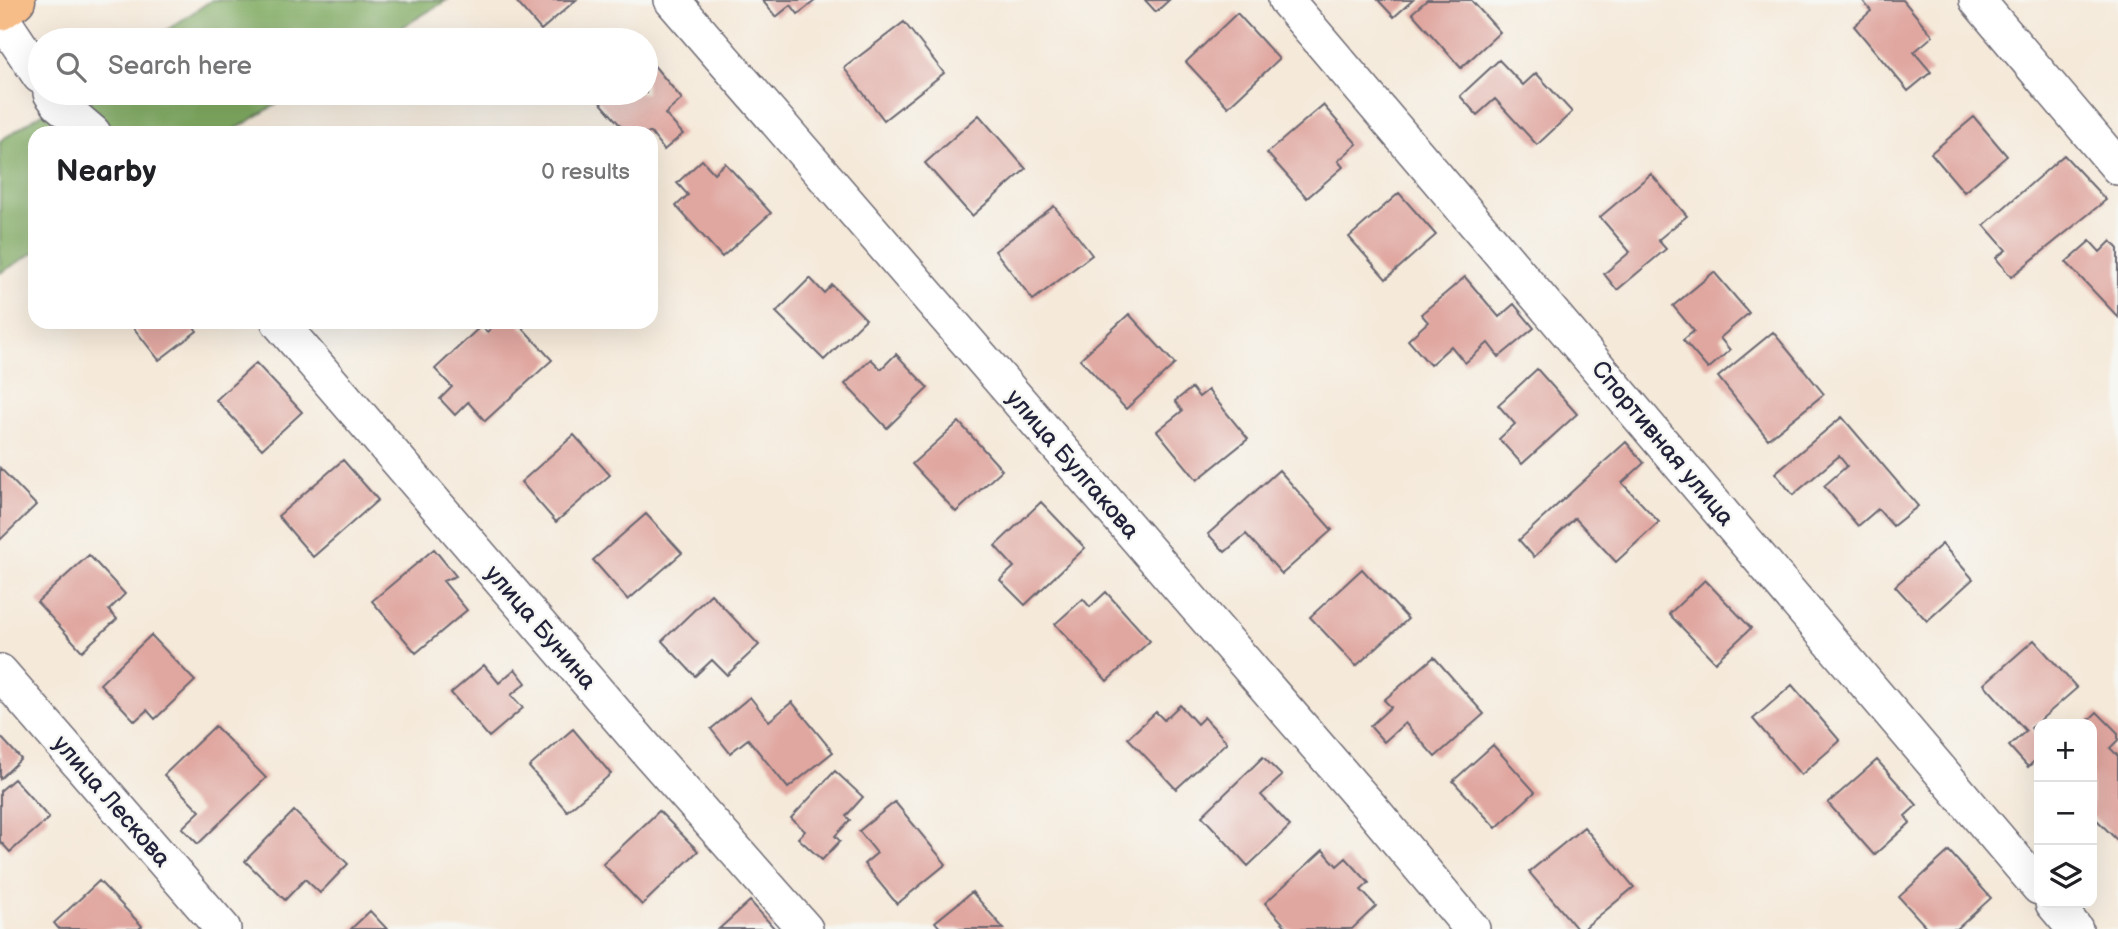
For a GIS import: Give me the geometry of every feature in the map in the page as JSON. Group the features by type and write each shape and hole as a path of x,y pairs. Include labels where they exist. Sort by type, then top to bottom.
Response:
{"main road":[{"path":"0,13 16,0"}],"street":[{"name":"улица Булгакова","path":"672,0 1352,786 1472,929"},
{"name":"Спортивная улица","path":"1286,0 2034,881"},
{"path":"1977,0 2118,167"},
{"path":"0,13 28,57"},
{"path":"59,105 85,126"},
{"name":"улица Бунина","path":"285,329 652,756 806,929"},
{"name":"улица Лескова","path":"0,672 223,929"},
{"path":"2057,908 2075,929"}],"green space":[{"path":"212,0 447,0 401,28 170,28"},
{"path":"55,105 275,105 241,126 28,126 28,256 0,273 0,141"}],"building":[{"path":"515,0 576,0 543,28 539,28"},
{"path":"762,0 816,0 798,14 791,5 776,17"},
{"path":"1145,0 1169,0 1156,12"},
{"path":"1378,0 1413,0 1394,17"},
{"path":"1427,0 1471,0 1500,32 1461,68 1412,13"},
{"path":"1864,0 1903,0 1933,36 1914,52 1931,72 1908,91 1854,26 1871,11"},
{"path":"1237,13 1279,59 1228,107 1186,62"},
{"path":"904,22 944,73 884,120 844,68"},
{"path":"1499,60 1523,85 1536,73 1572,112 1537,145 1495,99 1477,115 1460,96"},
{"path":"658,70 682,99 665,114 683,134 664,150 658,142 658,126 621,126 602,105 658,105"},
{"path":"1323,105 1357,144 1338,161 1343,167 1307,198 1267,153"},
{"path":"979,115 1026,169 972,216 925,163"},
{"path":"1974,117 2007,156 1964,192 1931,153"},
{"path":"2064,155 2106,200 2011,277 1996,258 2006,250 1984,225"},
{"path":"702,160 714,173 725,163 771,213 722,257 676,206 688,195 677,183"},
{"path":"1651,174 1687,216 1658,240 1666,249 1617,290 1604,274 1630,252 1600,217"},
{"path":"1399,193 1436,235 1386,279 1349,237"},
{"path":"1054,206 1092,255 1033,300 995,251"},
{"path":"2090,241 2100,252 2111,241 2118,249 2118,317 2066,262"},
{"path":"1714,272 1749,313 1720,338 1730,350 1708,369 1683,340 1694,331 1673,306"},
{"path":"1465,277 1499,317 1514,304 1534,328 1499,357 1488,343 1465,363 1451,346 1430,365 1408,340 1428,322 1421,314"},
{"path":"810,278 824,293 832,285 866,319 824,360 776,312"},
{"path":"1129,314 1175,364 1126,409 1080,359"},
{"path":"135,329 195,329 197,331 159,360"},
{"path":"478,329 487,332 490,329 523,329 552,360 485,421 468,402 455,415 440,399 452,387 435,369"},
{"path":"1773,332 1824,394 1768,439 1718,377"},
{"path":"896,354 928,388 887,428 845,384 871,359 881,369"},
{"path":"256,363 302,412 262,449 216,400"},
{"path":"1537,369 1577,414 1522,464 1499,439 1515,424 1498,405"},
{"path":"1192,388 1199,397 1208,390 1248,439 1197,480 1157,431 1182,411 1175,401"},
{"path":"1842,417 1918,506 1893,526 1878,509 1858,526 1824,486 1847,466 1839,456 1793,495 1775,473"},
{"path":"959,422 1002,470 956,512 912,464"},
{"path":"574,435 610,475 556,522 521,482"},
{"path":"1626,442 1644,463 1622,483 1659,522 1616,562 1575,518 1534,557 1519,540"},
{"path":"343,460 378,500 313,557 278,516"},
{"path":"0,468 36,505 0,540"},
{"path":"1279,470 1332,530 1282,574 1246,534 1225,552 1208,534"},
{"path":"1041,502 1085,548 1025,605 1000,580 1014,567 995,546"},
{"path":"646,514 682,553 628,600 593,560"},
{"path":"1942,544 1973,579 1927,621 1895,586"},
{"path":"434,549 456,576 443,581 467,610 416,653 372,601"},
{"path":"89,555 125,594 109,610 117,619 82,651 37,602"},
{"path":"1362,569 1408,619 1356,666 1310,617"},
{"path":"1705,580 1751,628 1715,662 1669,614"},
{"path":"1106,592 1150,641 1107,681 1055,624 1083,599 1090,607"},
{"path":"711,594 759,645 727,675 712,660 695,676 662,641"},
{"path":"151,635 195,681 155,719 147,710 135,721 100,684"},
{"path":"2034,640 2077,688 2041,719 2034,719 2031,728 2034,731 2034,762 2028,767 2009,746 2026,731 1984,684"},
{"path":"1434,657 1484,714 1435,757 1405,723 1384,742 1370,726 1391,707 1384,700"},
{"path":"484,665 499,683 515,669 526,683 511,695 523,708 489,737 451,693"},
{"path":"1792,685 1840,741 1801,775 1753,719"},
{"path":"750,697 769,721 792,702 833,752 788,788 748,739 730,753 711,729"},
{"path":"1180,705 1197,724 1204,717 1227,742 1176,789 1128,738 1156,712 1164,720"},
{"path":"2097,712 2118,733 2118,740 2110,748 2118,756 2118,841 2097,820 2097,719 2090,719"},
{"path":"215,726 266,778 198,844 182,828 200,811 164,775"},
{"path":"573,729 611,774 567,811 529,767"},
{"path":"0,736 21,759 0,779"},
{"path":"1493,745 1535,792 1496,828 1453,781"},
{"path":"1263,757 1282,776 1261,795 1290,826 1248,866 1202,816"},
{"path":"1877,760 1917,805 1905,816 1910,823 1874,855 1828,803"},
{"path":"835,771 863,797 846,816 850,820 835,836 840,841 822,860 798,838 805,831 791,818"},
{"path":"14,779 49,818 10,852 0,841 0,791"},
{"path":"895,802 946,864 897,904 864,864 877,853 859,831"},
{"path":"294,811 348,864 320,893 305,879 285,900 245,861"},
{"path":"659,811 698,851 642,905 603,864"},
{"path":"1584,827 1634,887 1583,929 1577,929 1529,872"},
{"path":"1323,850 1337,866 1346,858 1369,883 1361,890 1376,906 1352,929 1288,929 1265,903"},
{"path":"1949,851 1991,898 1957,929 1928,929 1899,897"},
{"path":"99,881 142,926 139,929 59,929 54,923"},
{"path":"972,892 1004,929 941,929 935,922"},
{"path":"750,901 775,929 719,929"},
{"path":"370,911 387,929 351,929"}]}
